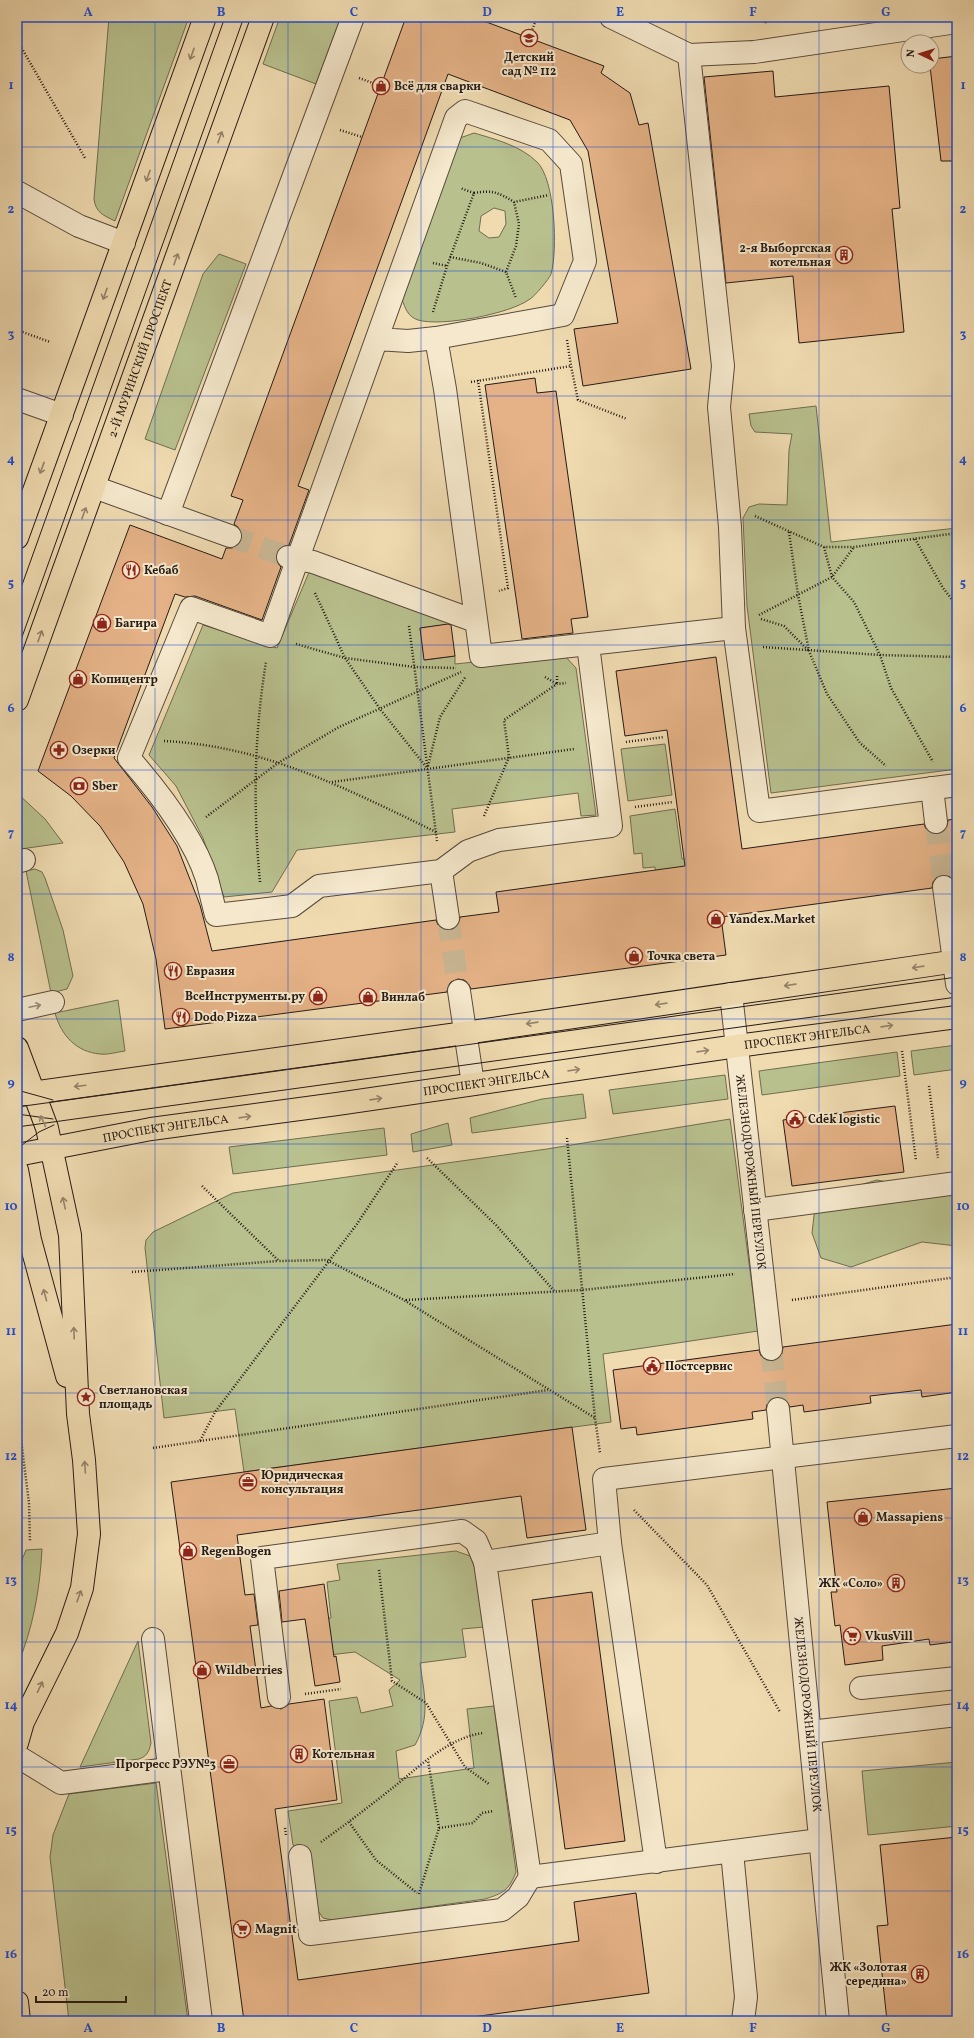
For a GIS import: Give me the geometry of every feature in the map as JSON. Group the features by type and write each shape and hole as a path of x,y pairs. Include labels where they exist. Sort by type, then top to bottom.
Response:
{"main road":[{"path":"17,538 206,17"},
{"name":"2-Й МУРИНСКИЙ ПРОСПЕКТ","path":"17,700 263,17"},
{"path":"25,1093 465,1032 955,961"},
{"name":"ПРОСПЕКТ ЭНГЕЛЬСА","path":"17,1155 52,1150 151,1129 957,1016"},
{"path":"17,1048 25,1093 52,1150 70,1235 78,1414 84,1460 89,1534 82,1588 67,1633 20,1725 17,1743"},
{"path":"17,1170 30,1240 78,1414"},
{"path":"17,2002 19,2021"}],"street":[{"path":"168,514 353,17"},
{"path":"622,19 689,55 754,52 957,22"},
{"path":"689,55 723,366 719,407 728,502 735,636 759,811 935,788 936,822"},
{"path":"377,339 408,341 436,338 563,315 585,261 571,164 549,140 465,110 456,118 377,339 293,558 270,636 191,608 129,758 153,786 183,833 206,878 216,915 292,906 319,886 441,871 468,851 499,840 611,826 602,745 588,645"},
{"path":"17,192 79,226 124,243"},
{"path":"436,338 445,389 475,621 481,656 588,645 735,636"},
{"path":"17,399 62,415"},
{"path":"94,487 230,536"},
{"path":"293,558 404,595 475,621"},
{"path":"441,871 448,918"},
{"path":"944,887 957,984"},
{"path":"459,990 473,1084"},
{"name":"ЖЕЛЕЗНОДОРОЖНЫЙ ПЕРЕУЛОК","path":"731,994 771,1349"},
{"path":"17,1010 53,1002"},
{"path":"755,1210 949,1184"},
{"name":"ЖЕЛЕЗНОДОРОЖНЫЙ ПЕРЕУЛОК","path":"778,1409 838,2021"},
{"path":"656,1862 610,1543 604,1479 957,1436"},
{"path":"280,1697 262,1558 376,1544 462,1531 476,1541 485,1562 530,1877 518,1897 502,1910 310,1934 300,1856"},
{"path":"485,1562 610,1543"},
{"path":"153,1639 168,1769 201,2021"},
{"path":"861,1688 957,1678"},
{"path":"810,1732 957,1715"},
{"path":"17,1756 61,1784 168,1769"},
{"path":"530,1877 820,1840"},
{"path":"732,1852 746,1997 743,2021"}],"path":[{"path":"530,38 537,17"},
{"path":"765,22 771,17"},
{"path":"17,40 85,158"},
{"path":"435,179 474,193 488,191 499,193 514,202 575,190"},
{"path":"436,338 433,308 474,193"},
{"path":"514,202 520,224 516,246 506,272 526,322"},
{"path":"450,257 481,263 506,272"},
{"path":"17,330 50,342"},
{"path":"445,389 478,380 571,366 578,400 627,419"},
{"path":"472,598 508,588 478,380"},
{"path":"728,502 750,514 824,547 854,547 957,533"},
{"path":"789,532 798,595 809,651 827,694 860,743 935,788"},
{"path":"914,539 942,588 957,606"},
{"path":"824,547 832,577 854,602 880,655 890,688 932,758 935,788"},
{"path":"809,651 784,626 755,617 832,577 854,547"},
{"path":"293,558 345,658 380,709 427,768"},
{"path":"404,595 441,871"},
{"path":"183,833 257,780 278,762 339,727 464,669 414,667 345,658 270,636 261,694 256,755 257,780 256,839 263,909"},
{"path":"735,636 809,651 957,657"},
{"path":"427,768 440,717 467,674"},
{"path":"468,851 509,757 504,720 557,684 593,680"},
{"path":"332,782 664,737"},
{"path":"136,740 197,743 256,755 332,782 436,832"},
{"path":"609,811 672,802"},
{"path":"902,1046 920,1188"},
{"path":"929,1086 949,1184"},
{"path":"567,1138 595,1418 604,1479 707,1585 783,1716"},
{"path":"427,1158 497,1226 556,1292"},
{"path":"200,1441 215,1412 328,1260 357,1224 398,1162"},
{"path":"202,1186 279,1261"},
{"path":"132,1272 279,1261 328,1260 404,1300 595,1418"},
{"path":"404,1300 582,1290 762,1271"},
{"path":"766,1303 957,1277"},
{"path":"153,1448 548,1390"},
{"path":"17,1408 29,1503 30,1542"},
{"path":"376,1544 392,1681 426,1703 465,1767 520,1807"},
{"path":"280,1697 340,1689"},
{"path":"300,1856 349,1822 428,1760 451,1744 470,1734 509,1729"},
{"path":"423,1920 419,1894 439,1828 428,1760"},
{"path":"439,1828 473,1823 482,1813 520,1807"},
{"path":"349,1822 376,1860 419,1894"}],"green space":[{"path":"109,17 189,17 115,221 98,211 94,199"},
{"path":"280,17 341,17 316,84 263,64"},
{"path":"474,133 516,147 531,156 537,162 548,183 553,215 554,249 551,274 532,298 507,310 475,318 442,322 418,320 409,314 402,299 460,138","holes":["494,208 505,211 506,224 499,237 489,238 479,231 481,216"]},
{"path":"219,254 246,264 175,450 145,439 203,274"},
{"path":"816,406 831,542 957,528 957,769 771,793 747,606 743,518 749,507 759,504 787,505 789,450 792,434 755,432 751,426 749,414"},
{"path":"310,570 450,616 451,624 420,628 425,660 455,656 455,664 552,654 565,656 576,668 596,815 581,816 578,793 452,809 455,832 297,850 272,892 224,897 203,838 176,786 149,755 203,625 277,648"},
{"path":"665,744 672,795 628,801 621,749"},
{"path":"17,793 45,819 63,843 21,849 17,830"},
{"path":"675,809 682,859 691,858 694,882 657,887 655,867 643,868 642,853 634,854 630,816"},
{"path":"35,869 42,872 45,878 63,930 73,976 67,989 51,993 26,871"},
{"path":"118,1000 125,1051 103,1054 91,1053 84,1050 71,1041 66,1035 61,1028 55,1013"},
{"path":"957,1045 957,1069 914,1075 911,1051"},
{"path":"897,1052 900,1076 762,1095 759,1071"},
{"path":"725,1075 728,1099 613,1114 609,1090"},
{"path":"583,1094 586,1118 472,1133 470,1118 542,1099"},
{"path":"730,1119 758,1331 603,1354 611,1422 244,1472 235,1409 164,1418 145,1248 146,1240 153,1232 233,1193 547,1149"},
{"path":"448,1123 452,1145 413,1152 411,1134"},
{"path":"384,1128 387,1155 233,1174 229,1147"},
{"path":"877,1180 944,1194 957,1187 957,1246 922,1242 851,1267 821,1258 812,1233 816,1198"},
{"path":"42,1549 40,1579 35,1609 23,1652 17,1666 17,1572 26,1550"},
{"path":"456,1551 470,1556 475,1568 484,1627 462,1629 466,1657 420,1663 425,1714 420,1734 415,1745 396,1751 399,1779 474,1768 467,1709 494,1706 516,1872 511,1883 505,1890 497,1895 485,1899 333,1920 323,1918 316,1908 309,1856 293,1845 288,1811 342,1803 329,1701 357,1697 361,1713 393,1706 389,1690 400,1680 355,1652 320,1656 315,1620 331,1618 327,1582 340,1580 337,1564"},
{"path":"138,1641 151,1743 148,1751 146,1755 139,1759 80,1767"},
{"path":"957,1762 957,1826 868,1835 862,1771"},
{"path":"156,1783 188,2021 69,2021 50,1857 53,1835 69,1794"}],"building":[{"path":"406,17 473,17 604,66 601,73 630,93 639,125 648,123 691,369 583,386 574,329 618,323 588,151 570,120 448,74 298,486 309,490 289,545 279,548 276,554 276,561 281,567 262,620 195,596 185,597 175,594 114,758 152,807 177,846 200,905 212,951 436,920 438,925 443,929 450,930 456,928 460,917 499,912 496,892 685,866 667,730 625,736 616,671 716,657 742,849 924,824 926,829 931,833 938,834 944,832 947,827 948,820 957,819 957,885 949,876 942,875 937,877 933,882 932,888 721,917 726,955 471,989 468,983 464,980 458,979 451,982 448,986 447,992 165,1029 156,959 143,904 124,862 100,826 71,796 38,771 130,525 222,559 226,548 238,546 242,541 242,533 234,524 243,500 231,496"},
{"path":"957,56 957,161 941,161 931,74 940,74 940,58"},
{"path":"773,71 775,97 889,86 900,208 892,209 904,332 799,343 793,276 726,283 704,77"},
{"path":"535,378 537,393 556,391 588,617 571,619 573,633 522,639 485,385"},
{"path":"448,624 451,625 455,656 424,660 420,628"},
{"path":"895,1106 904,1172 792,1186 783,1120"},
{"path":"957,1324 957,1392 922,1397 921,1390 870,1396 871,1403 804,1412 803,1405 790,1407 784,1398 776,1397 770,1399 766,1410 752,1412 753,1419 637,1435 636,1427 621,1429 613,1370 759,1350 761,1356 766,1360 773,1361 778,1359 782,1354 783,1347"},
{"path":"572,1427 586,1530 527,1538 521,1496 237,1535 245,1595 254,1594 258,1625 250,1626 261,1708 271,1706 281,1709 289,1704 324,1699 337,1800 275,1809 298,1980 579,1941 574,1902 636,1893 649,1993 443,2021 244,2021 171,1482"},
{"name":"ЖК «Соло»","path":"957,1488 957,1636 953,1637 953,1642 930,1645 929,1639 882,1646 883,1660 845,1665 840,1625 835,1626 831,1592 837,1592 827,1502"},
{"path":"324,1584 334,1657 336,1656 340,1682 315,1686 305,1619 282,1622 279,1591"},
{"path":"592,1592 625,1841 565,1849 532,1600"},
{"name":"ЖК «Золотая середина»","path":"957,1837 957,2021 887,2021 877,1926 888,1925 880,1845"}],"tunnel":[{"path":"230,536 288,557"},
{"path":"936,822 944,887"},
{"path":"448,918 459,991"},
{"path":"771,1349 778,1409"}],"tram line":[{"path":"17,599 225,17"},
{"path":"17,651 244,17"},
{"path":"17,1107 957,977"},
{"path":"17,1127 957,997"},
{"path":"17,1090 53,1100"},
{"path":"17,1114 53,1119"},
{"path":"17,1149 39,1132 54,1125"}],"place":[{"name":"Детский сад № 112","path":"529,38"},
{"name":"Всё для сварки","path":"381,86"},
{"name":"2-я Выборгская котельная","path":"844,255"},
{"name":"Кебаб","path":"131,570"},
{"name":"Багира","path":"102,623"},
{"name":"Копицентр","path":"78,679"},
{"name":"Озерки","path":"59,750"},
{"name":"Sber","path":"79,786"},
{"name":"Yandex.Market","path":"716,919"},
{"name":"Точка света","path":"634,956"},
{"name":"Евразия","path":"173,971"},
{"name":"ВсеИнструменты.ру","path":"318,996"},
{"name":"Винлаб","path":"368,997"},
{"name":"Dodo Pizza","path":"181,1017"},
{"name":"Cdek logistic","path":"795,1119"},
{"name":"Постсервис","path":"652,1366"},
{"name":"Светлановская площадь","path":"86,1397"},
{"name":"Юридическая консультация","path":"248,1482"},
{"name":"Massapiens","path":"863,1517"},
{"name":"RegenBogen","path":"188,1551"},
{"name":"ЖК «Соло»","path":"896,1583"},
{"name":"VkusVill","path":"852,1636"},
{"name":"Wildberries","path":"202,1670"},
{"name":"Котельная","path":"299,1754"},
{"name":"Прогресс РЭУ№3","path":"229,1764"},
{"name":"Magnit","path":"242,1929"},
{"name":"ЖК «Золотая середина»","path":"920,1974"}]}
